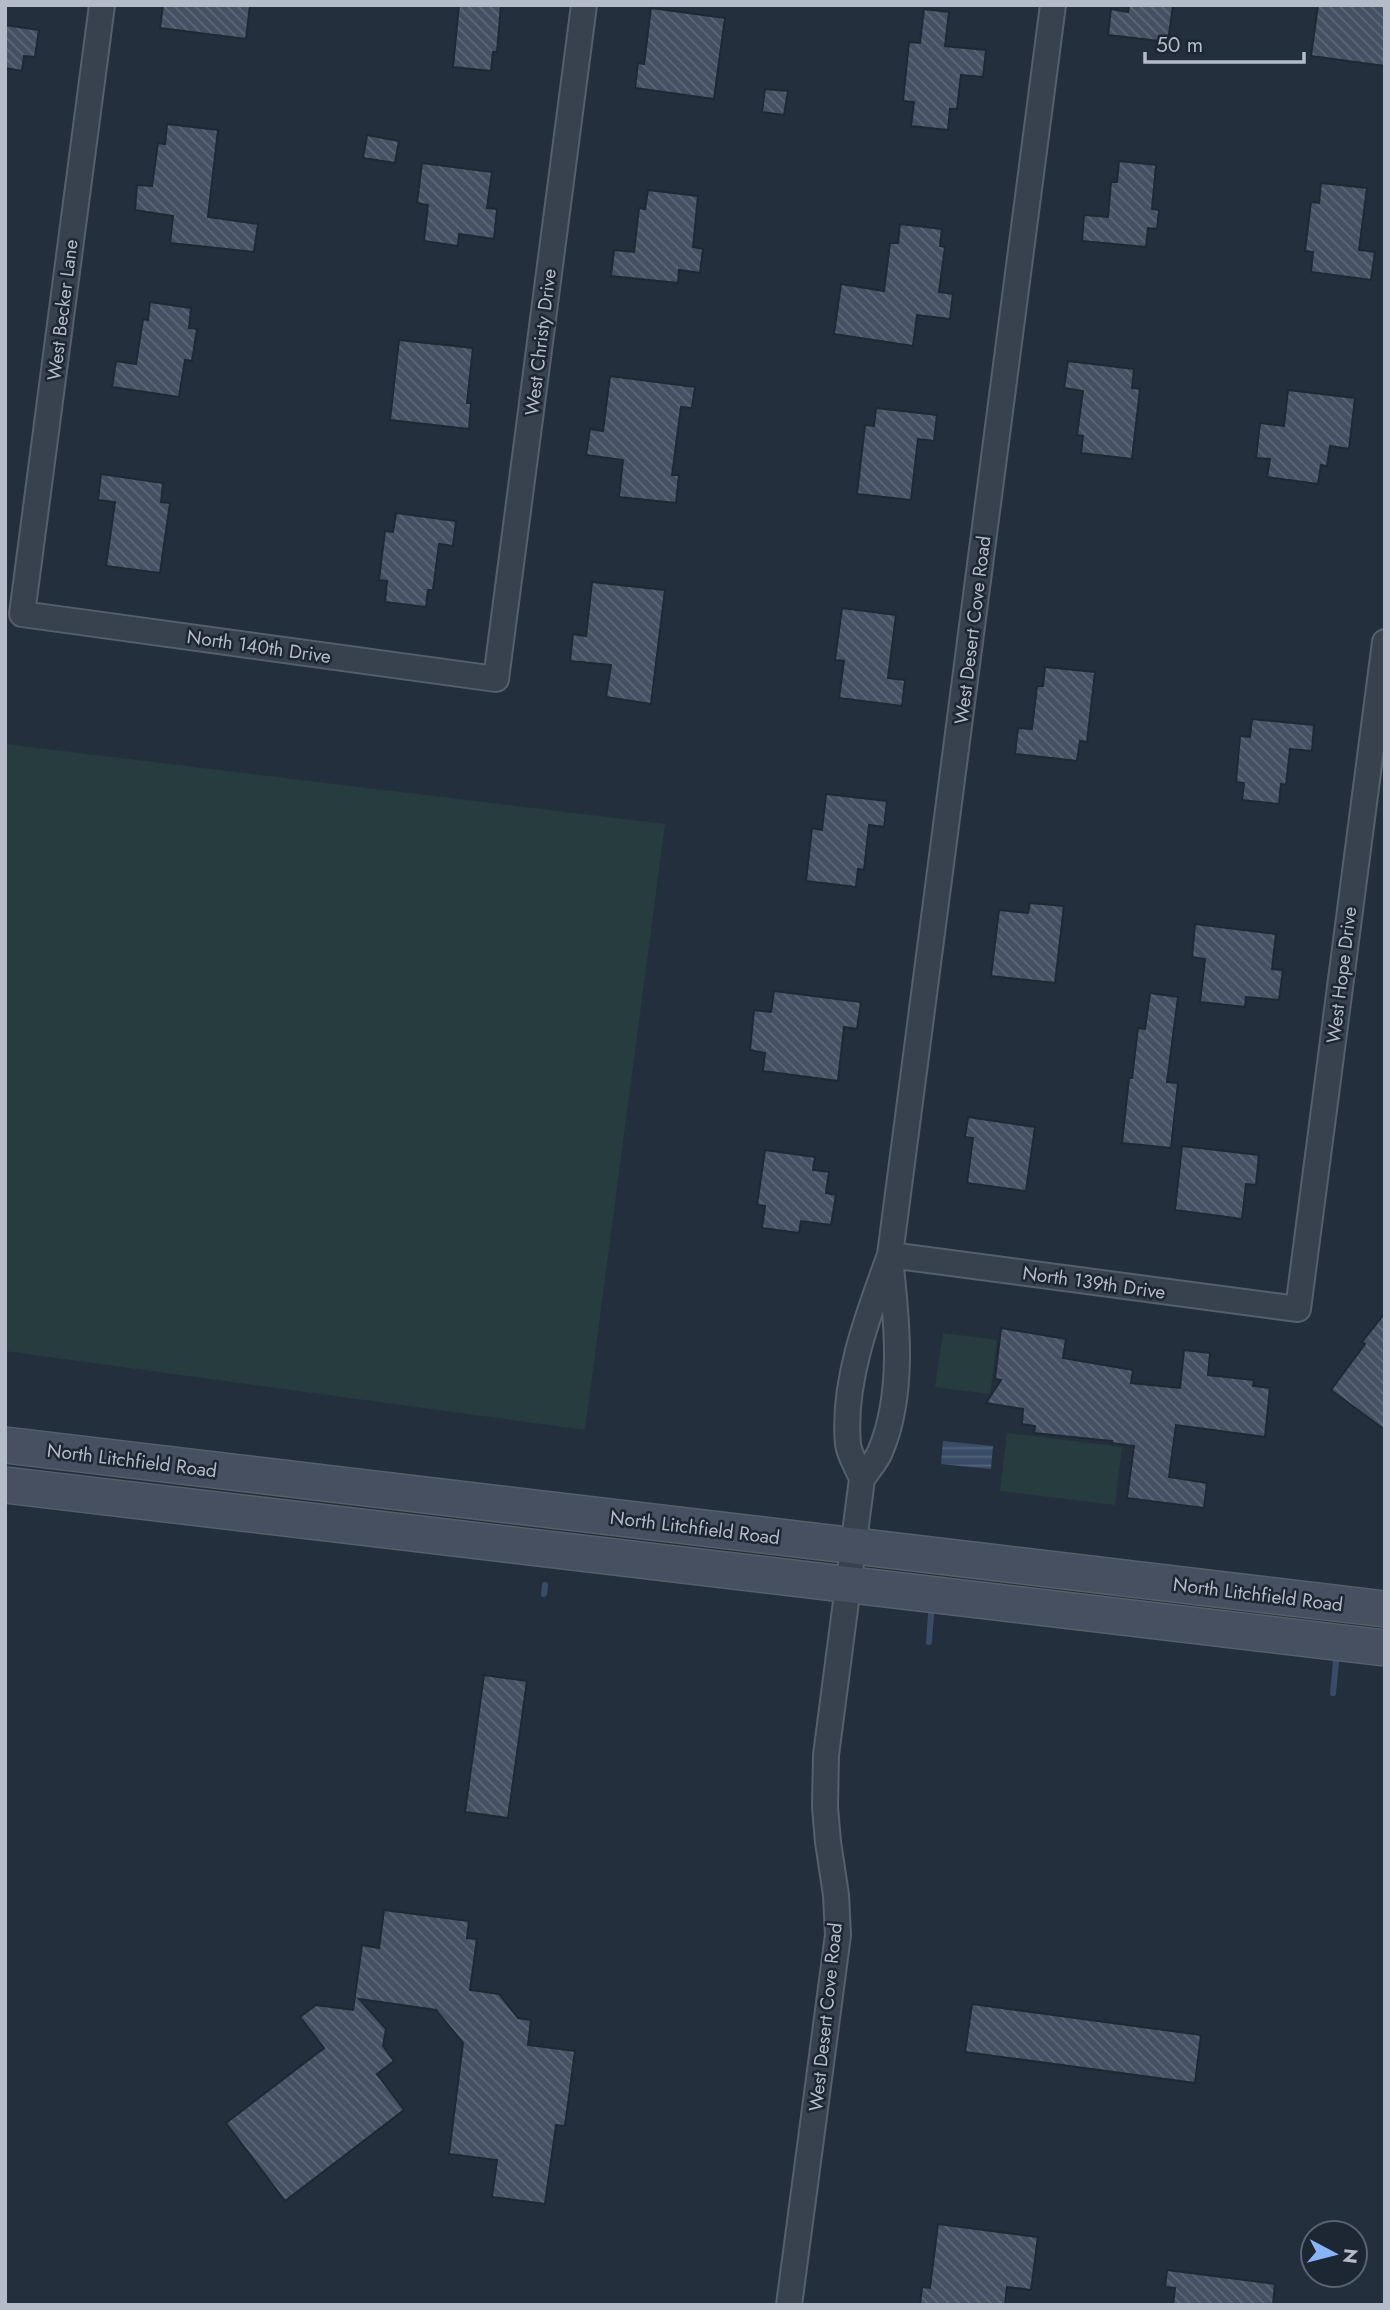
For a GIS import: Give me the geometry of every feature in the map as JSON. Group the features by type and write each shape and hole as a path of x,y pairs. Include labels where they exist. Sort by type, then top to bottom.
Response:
{"main road":[{"name":"North Litchfield Road","path":"5,1445 1385,1609"},
{"name":"North Litchfield Road","path":"5,1485 1385,1648"},
{"path":"403,1533 411,1520 424,1513 502,1520 526,1506"}],"street":[{"name":"West Becker Lane","path":"22,614 102,5"},
{"name":"West Christy Drive","path":"496,679 584,5"},
{"name":"West Desert Cove Road","path":"789,2305 836,1956 836,1895 828,1842 825,1773 862,1479 879,1455 890,1424 897,1333 890,1255 1053,5"},
{"name":"North 140th Drive","path":"22,614 496,679"},
{"name":"West Hope Drive","path":"1298,1309 1385,642"},
{"name":"West Desert Cove Road","path":"862,1479 848,1446 851,1394 864,1326 890,1255"},
{"name":"North 139th Drive","path":"890,1255 1298,1309"}],"green space":[{"path":"5,744 665,824 585,1430 5,1351"},
{"path":"943,1333 997,1340 990,1394 935,1387"},
{"path":"1007,1433 1122,1447 1115,1505 1000,1491"}],"water":[{"path":"943,1441 993,1446 991,1469 941,1464"}],"building":[{"path":"163,5 250,5 246,39 160,28"},
{"path":"459,5 501,5 497,52 493,52 491,71 453,67"},
{"path":"1129,5 1173,5 1168,42 1108,35 1111,9 1128,12"},
{"path":"1318,5 1385,5 1385,66 1311,56"},
{"path":"651,8 725,18 714,99 635,88 638,63 644,64"},
{"path":"924,9 949,12 945,46 986,50 983,77 961,75 957,109 950,109 948,130 911,126 914,102 903,101 909,42 920,43"},
{"path":"5,25 39,30 35,57 24,56 22,71 5,68"},
{"path":"765,89 788,91 784,115 762,112"},
{"path":"167,124 218,130 208,217 258,224 254,252 170,243 173,216 135,210 137,185 152,186 158,143 165,144"},
{"path":"367,135 399,141 395,163 363,158"},
{"path":"1119,161 1156,165 1152,209 1159,210 1157,229 1148,228 1146,247 1082,241 1084,215 1108,217 1111,182 1117,182"},
{"path":"422,163 492,172 487,208 497,209 494,239 459,234 458,246 424,241 428,205 417,203"},
{"path":"1321,183 1367,188 1359,250 1375,252 1371,280 1311,272 1313,252 1305,251 1311,202 1319,203"},
{"path":"648,190 698,196 693,247 703,249 700,273 679,270 678,283 611,276 614,250 634,252 639,208 645,209"},
{"path":"900,224 942,229 940,246 945,247 939,292 953,294 950,319 917,315 913,346 834,334 841,284 884,291 890,243 898,243"},
{"path":"150,302 191,308 189,328 197,329 192,361 185,360 179,397 112,387 116,361 136,364 143,319 148,320"},
{"path":"399,340 473,348 467,403 471,403 469,429 390,420"},
{"path":"1068,361 1134,369 1132,388 1140,389 1132,459 1081,453 1083,436 1077,435 1083,391 1064,388"},
{"path":"610,376 695,387 692,408 681,407 672,475 679,475 676,503 619,497 623,460 586,455 590,429 603,431"},
{"path":"1288,390 1355,398 1349,449 1330,446 1327,466 1321,465 1318,484 1267,477 1270,459 1256,458 1260,423 1284,426"},
{"path":"876,408 937,415 934,441 918,439 911,500 857,494 865,425 874,426"},
{"path":"101,474 163,483 161,502 170,503 160,573 106,566 115,502 98,500"},
{"path":"396,513 456,521 453,546 439,544 433,590 428,590 426,607 385,602 387,581 379,580 385,531 393,532"},
{"path":"592,582 665,590 651,704 606,697 611,665 570,661 573,634 586,636"},
{"path":"842,608 896,615 888,678 905,680 902,706 839,698 844,661 835,660"},
{"path":"1045,667 1095,672 1087,742 1080,741 1077,761 1015,754 1018,728 1032,729 1037,686 1043,686"},
{"path":"1252,719 1314,725 1312,751 1290,749 1286,785 1281,784 1279,804 1242,800 1244,783 1236,782 1240,736 1250,737"},
{"path":"826,794 887,801 884,827 869,825 864,870 858,869 856,887 806,881 812,828 822,830"},
{"path":"1030,903 1064,906 1055,983 991,976 999,910 1028,913"},
{"path":"1195,924 1276,934 1272,969 1283,970 1279,1000 1246,997 1245,1007 1200,1002 1205,959 1192,957"},
{"path":"774,991 861,1002 857,1029 844,1027 838,1081 763,1071 765,1053 750,1050 754,1010 771,1012"},
{"path":"1150,993 1178,997 1167,1082 1178,1083 1171,1148 1122,1143 1138,1028 1145,1029"},
{"path":"968,1117 1035,1127 1026,1191 967,1183 973,1138 965,1137"},
{"path":"1182,1146 1259,1155 1256,1185 1246,1184 1242,1219 1175,1210"},
{"path":"765,1150 815,1157 813,1170 829,1172 826,1193 836,1195 831,1225 801,1221 799,1233 762,1228 765,1206 757,1205"},
{"path":"1385,1313 1385,1430 1331,1390 1365,1344 1362,1342"},
{"path":"1001,1328 1066,1339 1063,1358 1133,1370 1131,1383 1180,1388 1184,1350 1210,1353 1208,1375 1254,1380 1253,1386 1270,1388 1265,1437 1176,1425 1169,1477 1207,1483 1204,1508 1127,1498 1134,1446 1111,1443 1112,1441 1034,1433 1035,1426 1022,1424 1023,1409 986,1403 1001,1380 995,1379"},
{"path":"484,1675 527,1681 508,1818 465,1812"},
{"path":"384,1910 469,1921 467,1938 477,1939 470,1990 499,1994 518,2018 531,2020 528,2045 575,2051 565,2126 556,2125 545,2204 492,2197 497,2160 449,2154 463,2043 436,2010 359,1999 386,2029 383,2046 394,2061 377,2074 404,2110 285,2201 226,2123 324,2048 300,2017 316,2005 353,2010 362,1945 379,1948"},
{"path":"972,2004 1201,2035 1195,2083 965,2052"},
{"path":"938,2224 1038,2237 1031,2290 1007,2287 1005,2304 920,2305 922,2287 930,2288"},
{"path":"1167,2270 1275,2284 1273,2305 1173,2305 1175,2288 1165,2287"}],"waterway":[{"path":"544,1594 545,1585"},
{"path":"929,1642 931,1615"},
{"path":"1333,1693 1336,1662"}]}
